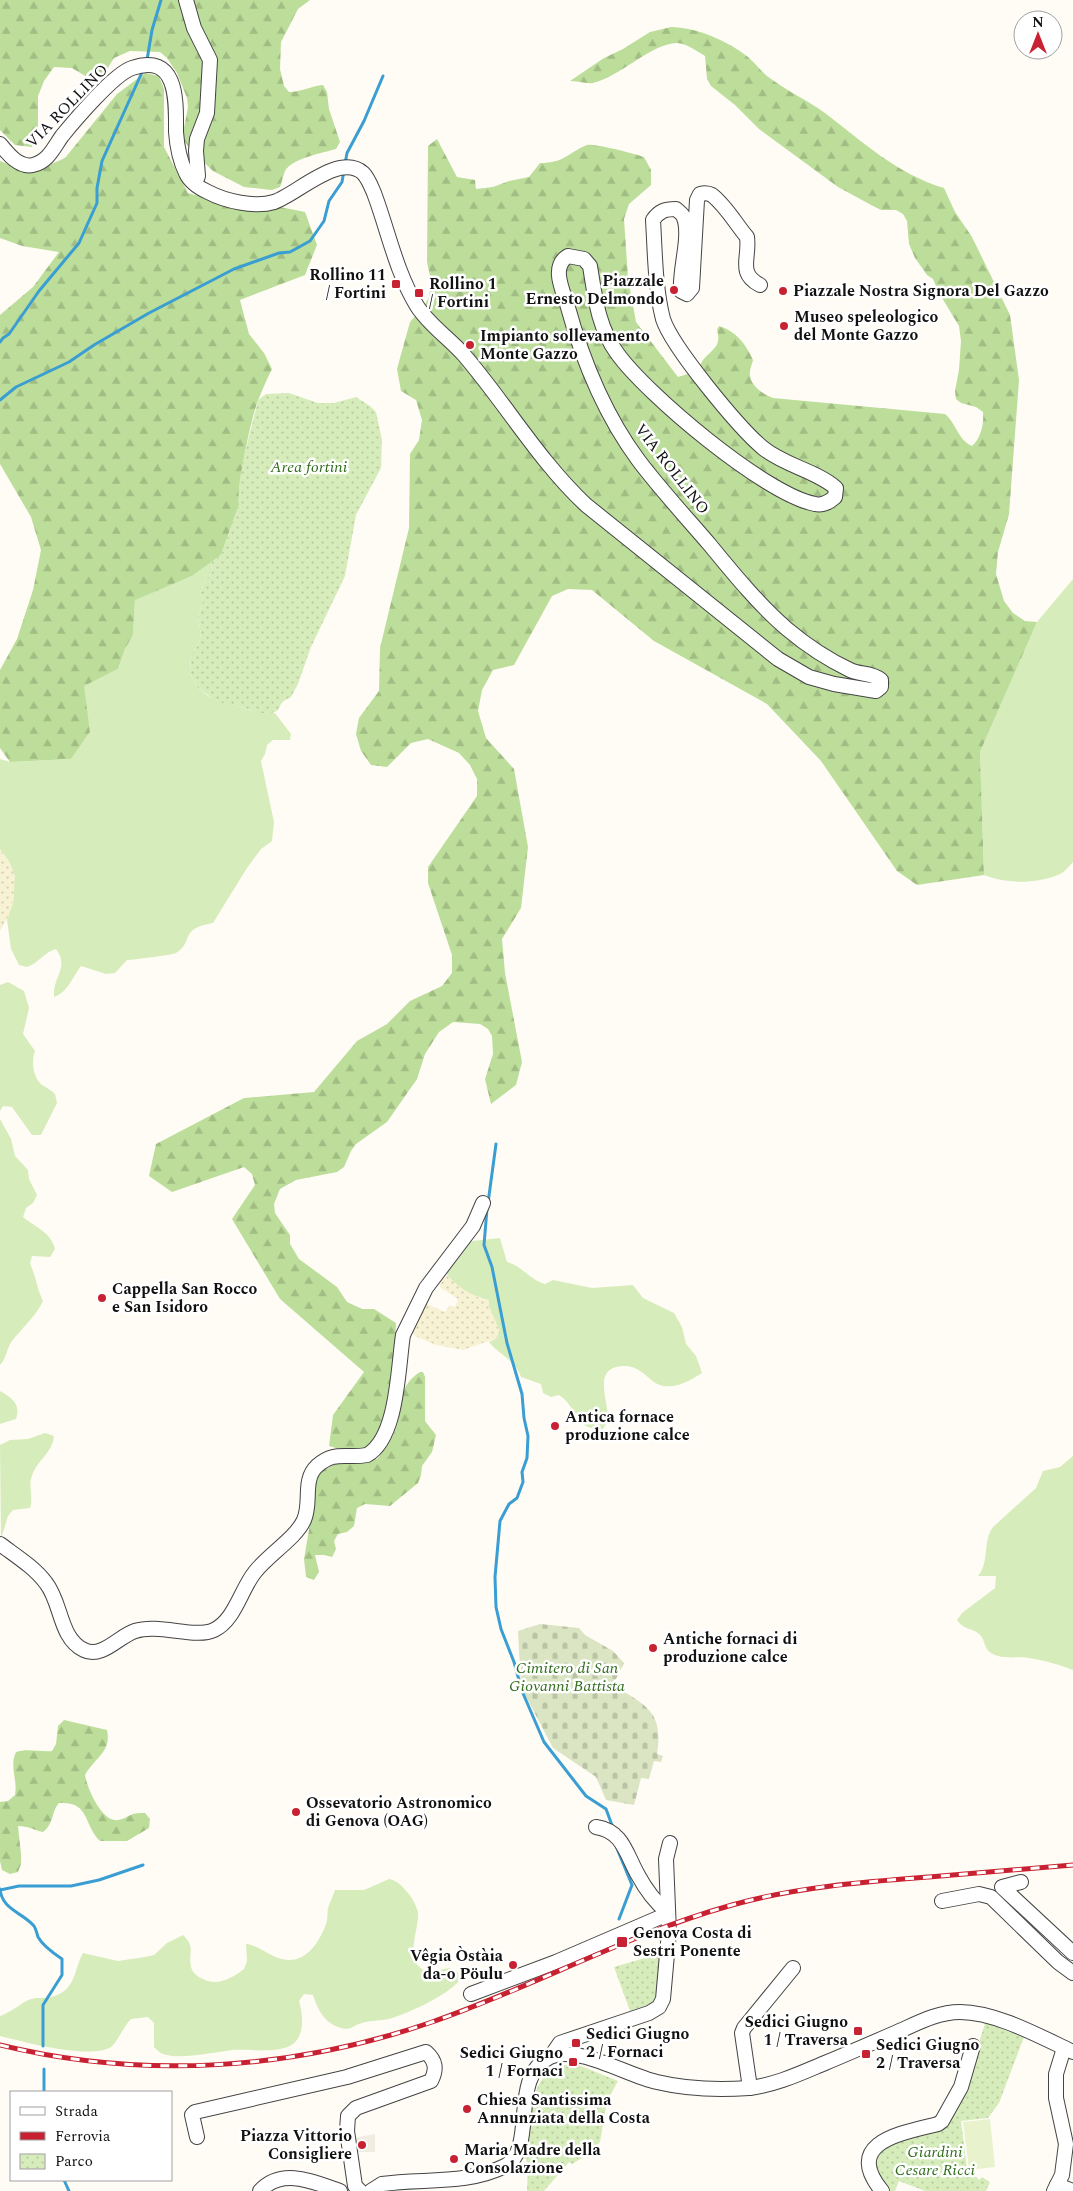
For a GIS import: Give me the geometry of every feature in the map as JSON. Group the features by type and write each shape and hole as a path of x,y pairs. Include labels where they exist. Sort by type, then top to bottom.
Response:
{"street":[{"path":"186,0 194,28 210,60 207,113 197,139 198,176 194,184"},
{"name":"VIA ROLLINO","path":"0,144 15,160 24,165 40,162 46,158 74,123 124,72 140,66 156,66 167,73 177,99 176,133 178,150 186,174 194,184 211,194 224,198 266,204 285,197 305,183 339,168 360,171 365,175 374,193 404,282 417,307 428,321 463,355 564,484 586,505 778,659 809,677 834,684 876,691 881,687 881,680 877,676 871,673 852,672 825,658 785,628 738,578 639,460 605,406 586,363 565,299 559,269 563,259 568,256 584,259 590,266 601,325 616,352 642,383 665,404 708,440 780,490 816,505 829,503 835,497 836,488 827,481 790,465 763,448 730,414 677,343 664,321 659,299 653,220 658,212 667,209 676,210 685,219 686,230 680,279 680,291 684,294 687,294 692,288 697,200 700,194 707,193 717,201 747,237 746,274 750,280 760,285"},
{"path":"0,1544 35,1571 46,1583 51,1590 72,1642 85,1650 92,1652 100,1651 134,1631 146,1628 198,1632 216,1629 228,1617 253,1573 304,1520 309,1480 314,1469 333,1456 367,1455 379,1445 391,1415 396,1394 403,1335 406,1328 426,1288 473,1226 483,1203"},
{"path":"596,1827 618,1836 652,1898 667,1912"},
{"path":"551,2056 560,2043 649,2013 659,2007 663,1999 668,1957 669,1932 666,1859 670,1843"},
{"path":"1021,1882 1002,1887 1073,1953"},
{"path":"942,1901 979,1894 990,1897 1058,1962 1073,1973"},
{"path":"471,1994 565,1958 663,1916 667,1912"},
{"path":"750,2088 742,2033 748,2022 786,1979 793,1968"},
{"path":"371,2191 382,2184 460,2178 486,2172 510,2163 517,2155 533,2070 551,2056 564,2053 575,2054 658,2082 711,2088 750,2088 785,2080 919,2022 952,2013 976,2013 994,2018 1068,2050 1056,2074 1056,2098 1066,2144 1062,2175 1055,2188 1073,2191"},
{"path":"882,2191 869,2168 868,2160 873,2150 890,2138 938,2124 942,2121 961,2087 973,2046"},
{"path":"197,2137 192,2115 196,2112 347,2077 421,2052 429,2055 436,2067 431,2081 356,2108 348,2116 346,2121 355,2186 360,2191"},
{"path":"260,2191 266,2185 280,2178 298,2178 340,2191"}],"shaded area":[{"path":"0,849 9,861 15,876 15,886 11,912 0,931"},
{"path":"447,1275 479,1298 489,1300 489,1306 499,1330 497,1338 463,1350 436,1345 415,1336 411,1329 423,1302 445,1312 450,1305 455,1307 458,1299 439,1285"},
{"name":"Piazza Vittorio Consigliere","path":"375,2134 375,2152 350,2152 348,2139"}],"green space":[{"path":"0,0 310,0 298,9 281,42 280,69 284,86 289,92 323,85 327,92 329,109 340,142 336,149 301,159 289,166 285,171 280,187 272,190 244,187 213,171 185,142 183,133 188,107 187,98 177,73 167,58 160,52 130,51 114,58 104,74 87,77 72,68 54,67 44,81 38,96 38,131 32,147 15,145 0,130"},
{"path":"671,27 701,32 740,51 767,76 825,113 881,156 911,174 944,188 955,212 972,237 1010,315 1019,380 1009,514 998,552 996,574 1004,601 1013,613 1025,621 1037,622 980,752 984,875 917,885 897,871 821,761 767,704 654,641 592,590 568,589 552,596 514,665 493,670 482,690 478,711 486,738 514,769 528,847 521,908 502,939 505,973 522,1062 516,1085 491,1104 485,1079 493,1054 492,1036 488,1029 480,1024 453,1022 439,1032 425,1054 417,1079 387,1122 356,1144 344,1167 337,1172 296,1180 280,1189 274,1204 275,1213 290,1235 290,1244 299,1259 337,1287 347,1302 362,1309 374,1309 396,1323 393,1372 381,1427 373,1441 363,1449 355,1451 342,1450 329,1446 333,1415 364,1372 280,1299 232,1219 255,1185 252,1174 244,1167 172,1192 149,1176 156,1144 244,1098 314,1092 357,1041 387,1024 410,1001 442,986 452,973 452,955 428,883 428,867 477,796 477,779 470,765 459,753 428,739 411,743 387,767 371,765 361,751 356,734 359,718 379,691 380,648 409,528 410,454 419,440 422,420 416,400 401,391 397,369 410,322 423,308 429,297 431,281 427,262 428,146 437,139 457,177 475,180 476,189 493,187 529,177 540,163 561,159 587,145 606,147 644,157 651,170 651,185 629,204 624,219 628,278 636,322 678,377 697,371 703,360 717,344 717,330 719,326 730,331 744,344 753,360 750,374 753,384 773,398 945,414 963,440 972,446 980,435 983,412 956,399 955,391 961,341 959,326 939,293 933,279 927,275 915,258 909,244 907,221 903,214 896,210 881,210 838,187 759,129 735,105 711,86 707,79 705,56 684,44 677,43 656,49 603,80 593,83 570,81 604,58 623,49 650,32"},
{"path":"145,73 159,76 164,89 164,147 188,193 233,206 275,206 305,212 317,245 305,275 240,300 249,334 264,353 272,369 259,398 252,420 242,468 239,505 221,555 192,576 135,600 133,635 125,649 118,669 84,686 90,732 71,759 10,762 0,748 0,670 17,639 33,590 41,550 31,517 0,464 0,315 33,287 59,252 22,246 0,238 0,161 31,173 65,158 117,94"},
{"name":"Area fortini","path":"289,393 318,403 334,403 356,397 370,406 376,412 382,440 381,468 356,515 345,576 311,647 298,684 291,697 282,702 278,710 272,713 265,713 219,703 198,688 190,673 191,656 201,634 198,617 203,601 201,593 203,585 213,570 211,562 221,555 239,505 242,467 258,400 266,394"},
{"path":"211,562 213,570 203,585 201,593 203,601 198,617 201,634 191,656 190,673 198,688 208,696 250,710 275,713 291,734 290,740 273,740 267,745 261,761 274,822 272,841 261,849 247,868 213,923 191,932 182,949 176,953 127,960 115,973 106,974 81,966 63,992 54,997 55,984 61,967 60,956 56,949 27,967 19,965 11,949 7,920 13,903 15,876 9,861 0,849 0,759 10,762 71,759 90,732 83,686 118,669 125,649 133,635 135,599 192,576"},
{"path":"1073,579 1073,862 1060,874 1040,880 1021,882 993,878 984,875 980,752 1037,622"},
{"path":"8,982 24,991 29,1008 23,1034 35,1051 33,1064 35,1074 42,1085 55,1094 57,1103 41,1135 32,1135 12,1107 3,1106 0,1111 0,985"},
{"path":"0,1119 11,1139 15,1156 28,1170 29,1179 37,1195 33,1203 26,1208 23,1217 50,1238 55,1249 50,1257 32,1256 30,1264 43,1301 33,1317 12,1341 0,1365"},
{"path":"500,1238 507,1262 545,1284 553,1280 592,1288 633,1285 643,1298 674,1313 682,1327 686,1344 696,1356 702,1373 682,1384 662,1386 632,1367 614,1368 607,1372 604,1380 608,1415 607,1423 603,1429 586,1426 565,1400 559,1395 551,1397 543,1393 541,1384 521,1377 515,1366 493,1347 489,1342 497,1338 499,1330 489,1306 489,1300 475,1296 463,1289 443,1269 463,1242"},
{"path":"420,1372 423,1372 425,1377 425,1421 436,1435 432,1452 422,1466 418,1483 390,1506 365,1504 357,1508 354,1526 347,1532 338,1534 334,1541 336,1549 332,1557 315,1555 319,1572 314,1580 306,1577 304,1559 312,1512 311,1503 317,1478 322,1471 338,1463 377,1459 389,1443 395,1430 404,1389"},
{"path":"0,1391 12,1399 16,1405 17,1414 16,1419 0,1424"},
{"path":"45,1433 54,1436 53,1442 31,1477 30,1508 13,1510 8,1516 1,1539 0,1445 10,1440 28,1439"},
{"path":"1073,1456 1073,1670 1024,1657 995,1655 987,1649 979,1634 963,1626 957,1620 962,1613 995,1588 996,1576 978,1576 984,1565 988,1539 993,1527 1036,1488 1043,1471 1060,1467"},
{"name":"Cimitero di San Giovanni Battista","path":"540,1624 579,1628 585,1635 613,1651 624,1663 613,1685 643,1704 655,1719 658,1728 657,1754 663,1756 661,1762 654,1761 649,1779 641,1778 634,1805 606,1800 596,1777 553,1748 521,1687 518,1631"},
{"path":"64,1720 107,1730 108,1738 105,1749 85,1775 89,1788 96,1804 106,1816 118,1820 132,1814 145,1813 150,1819 149,1828 127,1841 100,1841 81,1810 69,1803 59,1803 47,1829 43,1832 18,1826 21,1864 18,1872 10,1874 2,1870 0,1861 0,1802 8,1801 15,1795 13,1763 16,1752 24,1750 52,1751 56,1744 58,1726"},
{"path":"389,1879 403,1887 417,1909 418,1919 413,1951 414,1959 418,1965 427,1971 450,1968 458,1972 459,1981 453,1987 407,2013 389,2019 365,2022 344,2029 335,2026 326,2019 317,2006 313,1995 304,1994 299,2001 302,2018 300,2035 293,2044 272,2050 232,2050 190,2056 167,2055 157,2050 154,2047 154,2023 148,2017 131,2019 113,2045 101,2051 88,2052 57,2049 0,2036 0,2016 31,1999 51,1997 67,1989 83,1953 118,1961 145,1957 154,1955 167,1943 183,1935 189,1943 190,1962 194,1972 207,1981 223,1981 244,1969 247,1961 246,1944 255,1946 282,1959 298,1959 304,1956 315,1945 323,1931 327,1922 328,1908 335,1890 364,1890"},
{"path":"662,1953 655,2002 630,2011 614,1967"},
{"name":"Giardini Cesare Ricci","path":"985,2023 1024,2037 999,2103 988,2118 961,2121 967,2168 979,2180 982,2177 990,2182 986,2191 925,2191 899,2181 895,2191 890,2191 875,2168 875,2157 881,2150 901,2140 942,2128 974,2059"},
{"path":"576,2064 618,2081 607,2101 600,2142 592,2152 572,2164 569,2162 544,2191 527,2191 528,2168 526,2159 522,2157 534,2097 539,2084 547,2074 559,2067"},
{"path":"990,2119 995,2167 969,2170 963,2122"}],"waterway":[{"path":"147,60 152,30 161,0"},
{"path":"0,342 9,334 39,291 79,243 97,203 97,188 102,161 143,70"},
{"path":"345,164 347,153 364,121 383,76"},
{"path":"0,400 16,387 69,362 149,313 234,269 279,253 290,252 310,241 324,221 329,201 342,182 344,170"},
{"path":"488,1203 496,1144"},
{"path":"487,1209 484,1245 492,1267 507,1343 522,1394 528,1436 527,1458 522,1472 523,1482 517,1498 509,1504 500,1521 495,1577 496,1607 501,1629 514,1662 522,1691 544,1742 586,1796 606,1809 613,1828"},
{"path":"616,1846 632,1885 619,1919"},
{"path":"0,1890 19,1886 71,1886 99,1880 143,1865"},
{"path":"0,1889 4,1902 29,1921 34,1926 38,1937 43,1943 62,1959 62,1975 43,2005 43,2046"},
{"path":"44,2069 44,2091"},
{"path":"64,2181 69,2191"}],"railway":[{"path":"0,2045 54,2056 108,2063 163,2066 218,2065 272,2060 326,2051 432,2022 655,1931 693,1917 756,1899 855,1883 1073,1865"}],"place":[{"name":"Rollino 11 / Fortini","path":"396,284"},
{"name":"Piazzale Ernesto Delmondo","path":"674,290"},
{"name":"Piazzale Nostra Signora Del Gazzo","path":"783,291"},
{"name":"Rollino 1 / Fortini","path":"419,293"},
{"name":"Museo speleologico del Monte Gazzo","path":"784,326"},
{"name":"Impianto sollevamento Monte Gazzo","path":"470,345"},
{"name":"Cappella San Rocco e San Isidoro","path":"102,1298"},
{"name":"Antica fornace produzione calce","path":"555,1426"},
{"name":"Antiche fornaci di produzione calce","path":"653,1648"},
{"name":"Ossevatorio Astronomico di Genova (OAG)","path":"296,1812"},
{"name":"Genova Costa di Sestri Ponente","path":"622,1942"},
{"name":"Vêgia Òstàia da-o Pöulu","path":"513,1965"},
{"name":"Sedici Giugno 1 / Traversa","path":"858,2031"},
{"name":"Sedici Giugno 2 / Fornaci","path":"576,2043"},
{"name":"Sedici Giugno 2 / Traversa","path":"866,2054"},
{"name":"Sedici Giugno 1 / Fornaci","path":"573,2062"},
{"name":"Chiesa Santissima Annunziata della Costa","path":"467,2109"},
{"name":"Piazza Vittorio Consigliere","path":"362,2145"},
{"name":"Maria Madre della Consolazione","path":"454,2159"}]}
